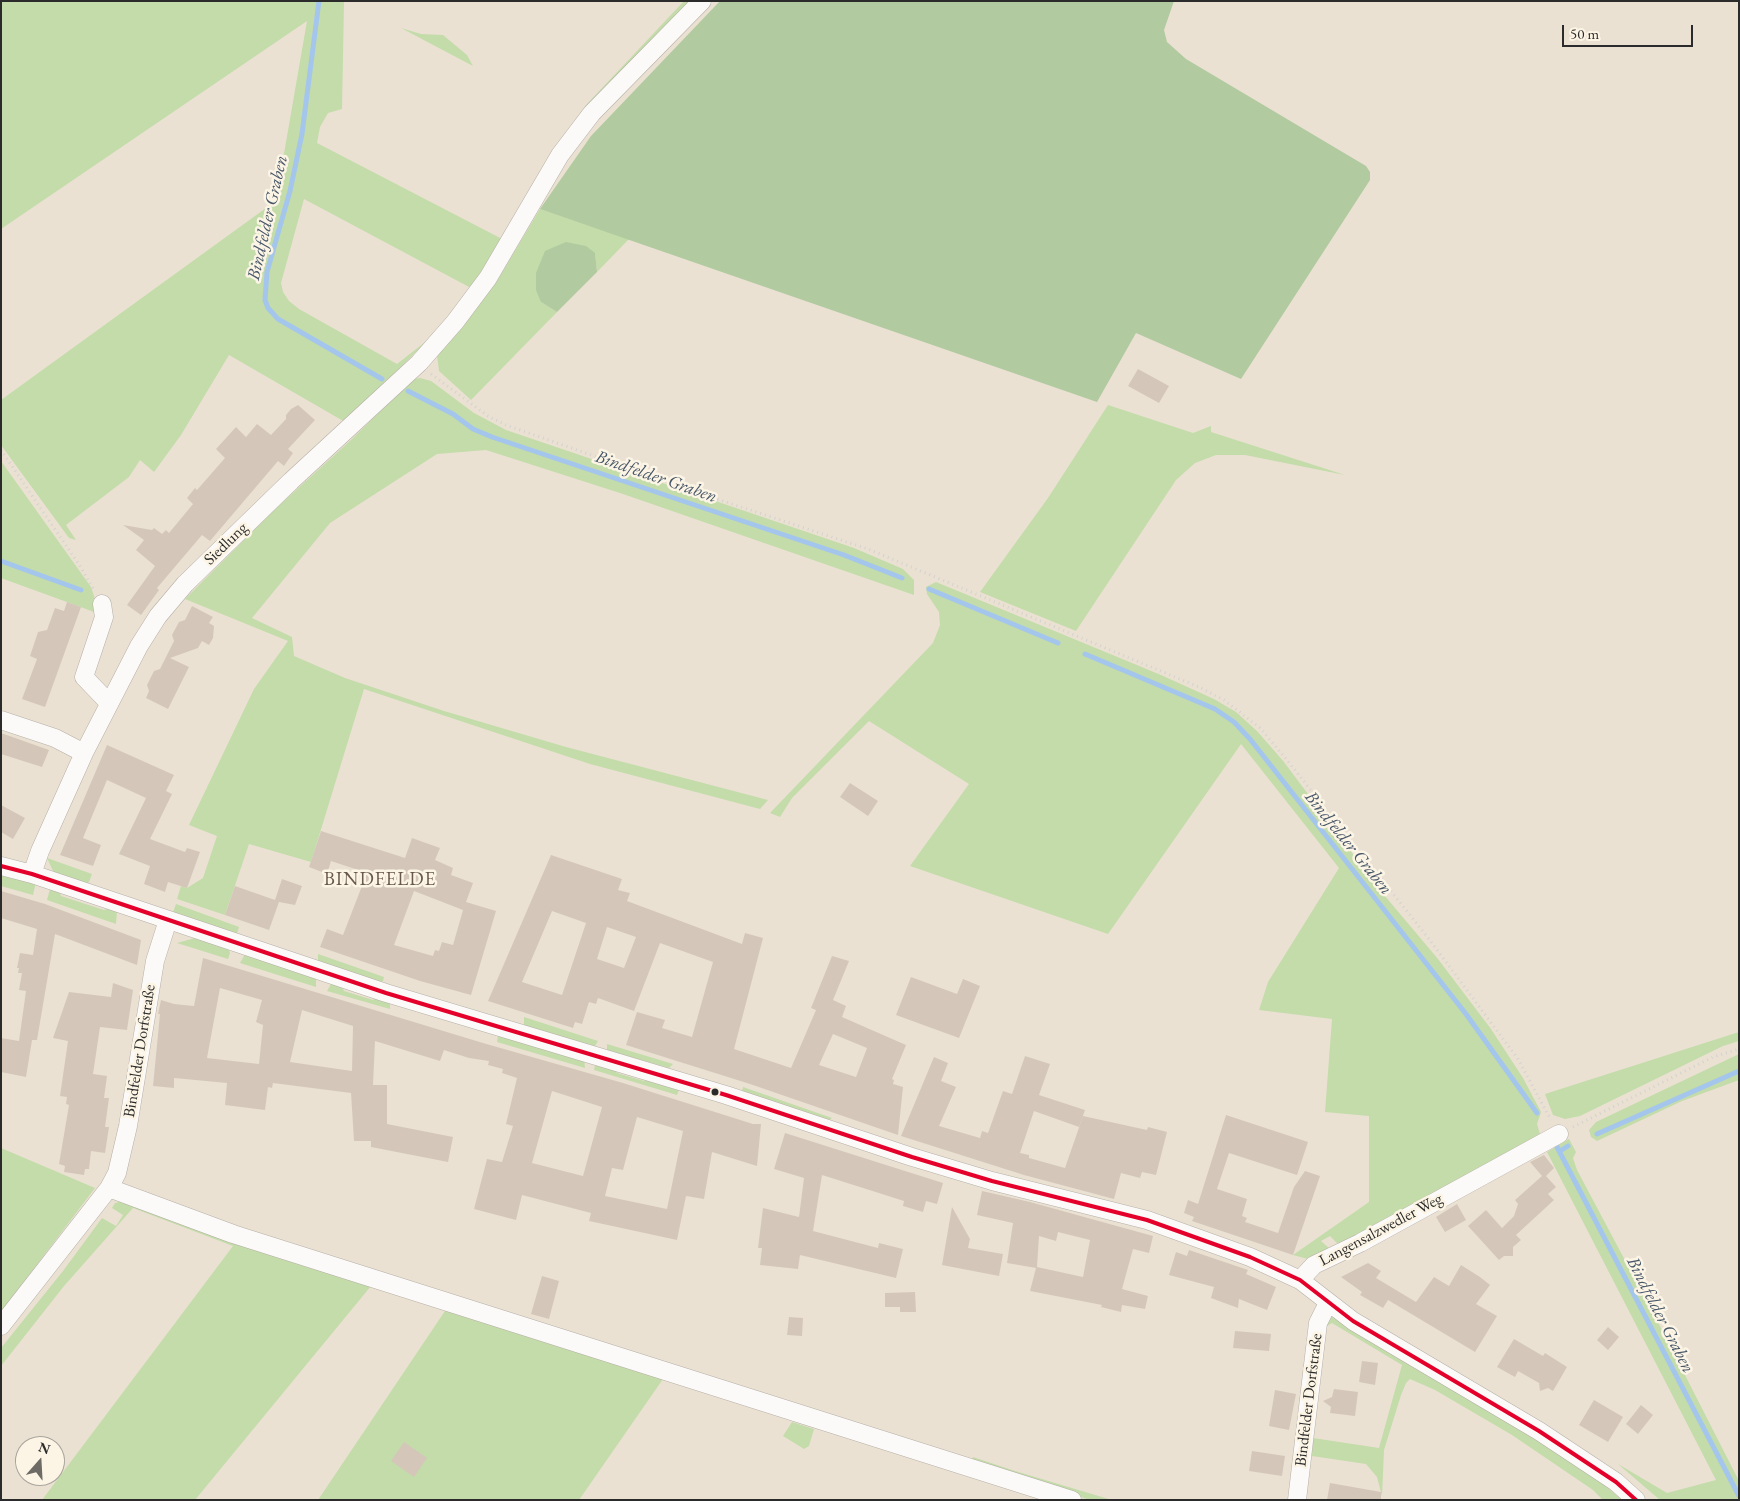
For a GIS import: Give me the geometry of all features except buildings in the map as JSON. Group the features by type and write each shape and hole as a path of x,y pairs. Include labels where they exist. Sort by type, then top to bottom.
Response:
{"street":[{"name":"Siedlung","path":"32,874 40,851 84,754 139,646 158,616 185,584 291,481 416,367 455,322 488,278 560,155 592,113 702,1"},
{"path":"102,604 104,618 84,677 109,703"},
{"path":"1,720 55,738 84,754"},
{"path":"1,866 32,874 386,993 726,1095 912,1157 992,1181 1147,1220 1250,1257 1300,1280"},
{"name":"Bindfelder Dorfstraße","path":"1,1326 111,1185 120,1163 128,1126 155,961 168,920"},
{"name":"Langensalzwedler Weg","path":"1559,1134 1360,1243 1314,1265 1300,1280 1353,1321 1539,1431 1616,1482 1636,1500"},
{"path":"111,1185 233,1234 1072,1500"},
{"name":"Bindfelder Dorfstraße","path":"1297,1500 1318,1323 1328,1303"}],"path":[{"path":"416,367 435,378 488,416 506,425 695,492 868,548 1199,687 1224,700 1244,714 1265,734 1429,939 1518,1059 1559,1134 1713,1057 1739,1048"},
{"path":"1,450 80,566 102,604"}],"green space":[{"path":"1,1 344,1 342,109 328,113 320,127 317,143 504,240 471,288 304,199 281,283 283,292 289,301 299,309 397,364 429,339 345,422 229,355 181,435 154,472 140,460 129,477 66,525 76,540 69,538 1,445 1,400 266,208 277,194 307,21 1,229"},
{"path":"684,1 690,1 578,122 575,120 587,104"},
{"path":"720,1 1174,1 1164,30 1167,42 1186,59 1366,166 1370,172 1370,180 1241,379 1136,333 1097,402 540,209 591,136"},
{"path":"401,28 421,34 443,35 467,55 473,66"},
{"path":"540,209 629,239 597,272 595,253 541,302 557,312 471,400 439,371 437,355 497,281"},
{"path":"566,242 586,246 595,253 597,272 557,312 541,302 536,290 536,273 545,251"},
{"path":"420,378 431,381 474,413 506,430 854,548 903,569 914,580 914,595 623,494 486,450 437,454 330,523 252,618 292,637 294,656 345,678 444,711 566,747 768,800 760,809 590,764 364,689 311,862 249,844 225,915 177,899 181,886 187,888 203,878 217,836 189,825 254,689 288,641 185,599 272,512 351,440 413,379"},
{"path":"1108,405 1193,433 1211,426 1211,432 1345,475 1245,455 1216,455 1195,463 1176,480 1076,631 980,592 1048,498"},
{"path":"1,461 91,587 97,613 1,578"},
{"path":"936,582 1161,675 1214,699 1236,712 1257,731 1284,762 1379,889 1438,959 1491,1029 1523,1078 1541,1112 1537,1124 1540,1134 1340,1246 1330,1236 1321,1241 1329,1248 1308,1259 1293,1255 1369,1202 1369,1116 1325,1112 1332,1019 1259,1010 1268,982 1339,868 1241,744 1108,934 910,866 969,784 869,721 792,798 780,817 770,813 933,643 940,625 939,612 927,594 926,587"},
{"path":"47,858 92,874 89,882 85,885 54,873"},
{"path":"1,872 36,882 33,895 1,886"},
{"path":"50,889 59,890 61,896 104,910 110,908 117,910 116,924 47,900"},
{"path":"176,904 239,927 236,936 172,915"},
{"path":"195,938 228,948 230,953 228,959 177,943"},
{"path":"245,954 316,977 316,987 240,963"},
{"path":"318,954 384,977 383,981 379,983 318,963"},
{"path":"332,982 341,985 344,991 373,1000 378,996 390,1000 390,1009 327,991"},
{"path":"524,1017 598,1041 595,1046 524,1026"},
{"path":"1739,1032 1739,1041 1723,1046 1580,1116 1565,1119 1553,1115 1545,1094"},
{"path":"502,1034 584,1058 585,1068 497,1042 498,1036"},
{"path":"607,1044 673,1064 669,1068 607,1050"},
{"path":"1739,1054 1739,1080 1682,1101 1597,1141 1591,1137 1589,1130 1596,1122"},
{"path":"595,1065 615,1067 617,1073 644,1081 650,1077 679,1089 677,1095 594,1070"},
{"path":"743,1087 832,1118 828,1121 742,1092"},
{"path":"1569,1139 1576,1152 1573,1158 1577,1170 1661,1328 1739,1481 1739,1500 1660,1500 1618,1464 1667,1493 1716,1480 1547,1152"},
{"path":"1,1148 95,1188 1,1312"},
{"path":"127,1202 371,1286 195,1500 42,1500 53,1486 65,1486 65,1469 233,1246 133,1208 64,1286 1,1366 1,1348 63,1271 102,1218 116,1226 123,1215 112,1208 115,1203"},
{"path":"447,1308 663,1379 579,1500 318,1500"},
{"path":"1331,1317 1337,1318 1483,1405 1589,1472 1622,1500 1603,1500 1593,1490 1512,1435 1435,1390 1410,1379 1406,1383 1401,1395 1384,1450 1382,1496 1377,1477 1366,1464 1312,1456 1313,1438 1379,1448 1402,1365 1332,1323 1327,1326 1327,1320"},
{"path":"792,1422 814,1429 809,1446 804,1449 783,1436"},
{"path":"973,1457 1112,1500 1090,1500 975,1464 972,1461"}],"waterway":[{"name":"Bindfelder Graben","path":"319,1 302,134 290,191 267,272 265,300 268,308 278,319 382,379"},
{"name":"Bindfelder Graben","path":"408,391 453,414 473,429 492,437 844,555 902,578"},
{"path":"1,561 81,590"},
{"name":"Bindfelder Graben","path":"929,589 1058,643"},
{"name":"Bindfelder Graben","path":"1085,654 1215,709 1234,722 1250,739 1466,1014 1537,1113"},
{"path":"1597,1134 1739,1071"},
{"path":"1560,1151 1568,1146"},
{"name":"Bindfelder Graben","path":"1557,1147 1739,1496"}],"transit line":[{"path":"1,866 32,874 386,993 726,1095 912,1157 992,1181 1147,1220 1250,1257 1300,1280 1353,1321 1539,1431 1616,1482 1636,1500"}],"district":[{"name":"BINDFELDE","path":"380,880"}]}
